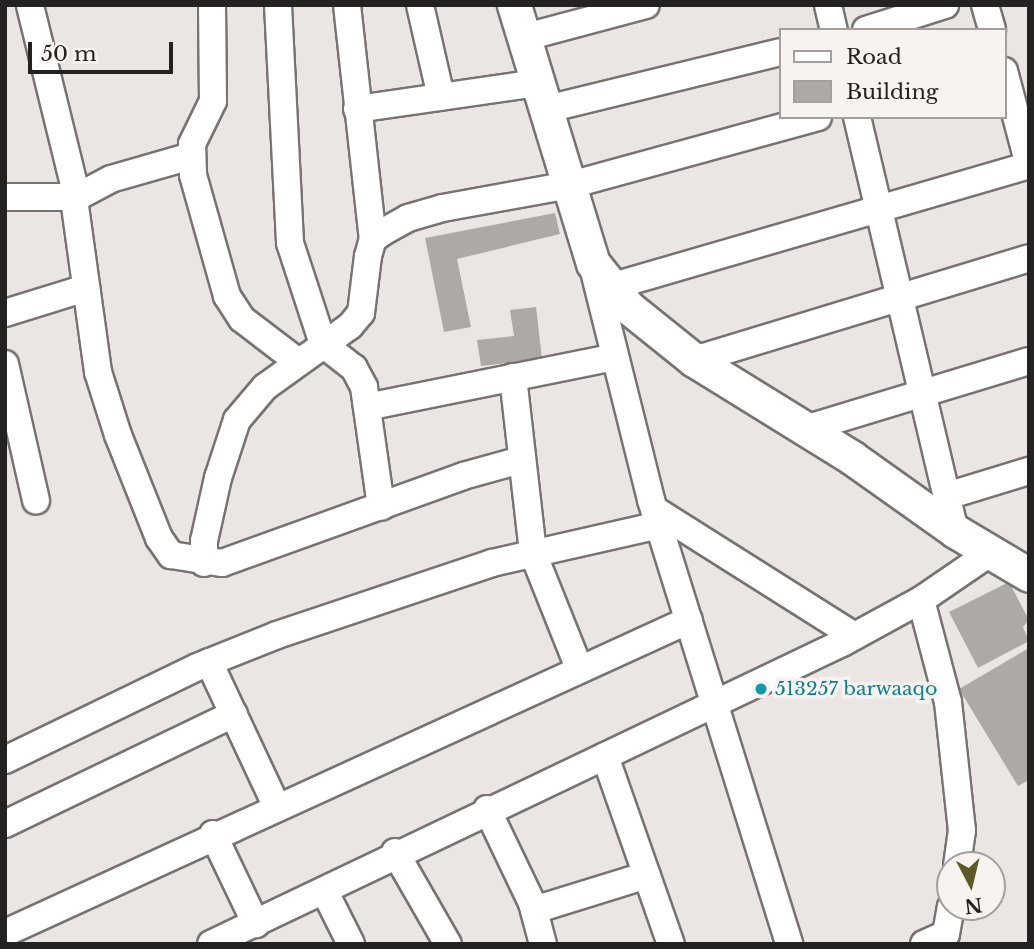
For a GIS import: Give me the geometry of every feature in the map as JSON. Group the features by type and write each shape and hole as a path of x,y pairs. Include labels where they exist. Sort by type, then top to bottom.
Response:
{"main road":[{"path":"514,5 522,38 601,275 643,323 694,360 805,429 955,531 1029,575"}],"street":[{"path":"30,5 77,197 98,372 159,538 171,555 204,563 222,564 281,546 463,476 522,460"},
{"path":"212,5 213,101 192,144 191,156 227,296 242,319 297,360"},
{"path":"278,5 290,243 323,344 354,368 367,407 381,508"},
{"path":"204,563 204,541 237,420 265,387 360,313 373,239 356,109 347,5"},
{"path":"420,5 441,97"},
{"path":"522,38 646,5"},
{"path":"828,5 834,28"},
{"path":"872,28 945,5"},
{"path":"985,5 991,28"},
{"path":"356,109 441,97 542,96 778,52"},
{"path":"789,944 657,518 614,357 601,275 879,209 1029,165 1006,79"},
{"path":"373,239 408,218 443,208 570,185 811,119"},
{"path":"857,119 955,531"},
{"path":"5,197 77,197 111,179 191,156"},
{"path":"694,360 902,299 1029,258"},
{"path":"5,313 86,288"},
{"path":"367,407 614,357"},
{"path":"805,429 923,396 1029,361"},
{"path":"5,364 36,501"},
{"path":"513,377 533,553 579,668"},
{"path":"947,496 1029,471"},
{"path":"5,760 209,662 302,626 533,553 657,518 854,636"},
{"path":"211,944 248,933 396,852 714,705 854,636 921,600 991,552"},
{"path":"921,600 948,702 962,830 959,851"},
{"path":"5,933 213,834 689,620"},
{"path":"209,662 277,807"},
{"path":"5,824 233,714"},
{"path":"605,756 671,944"},
{"path":"487,809 534,910 543,944"},
{"path":"213,834 248,933"},
{"path":"396,852 448,944"},
{"path":"534,910 647,875"},
{"path":"326,892 351,944"},
{"path":"924,944 946,934 948,921"}],"building":[{"path":"555,213 560,234 457,259 471,327 444,332 425,238"},
{"path":"536,307 542,359 481,366 477,340 514,336 510,310"},
{"path":"1009,582 1029,620 1023,627 1029,641 978,668 949,612"},
{"path":"1029,648 1029,780 1018,786 959,689"}],"place":[{"name":"513257 barwaaqo","path":"761,689"}]}
